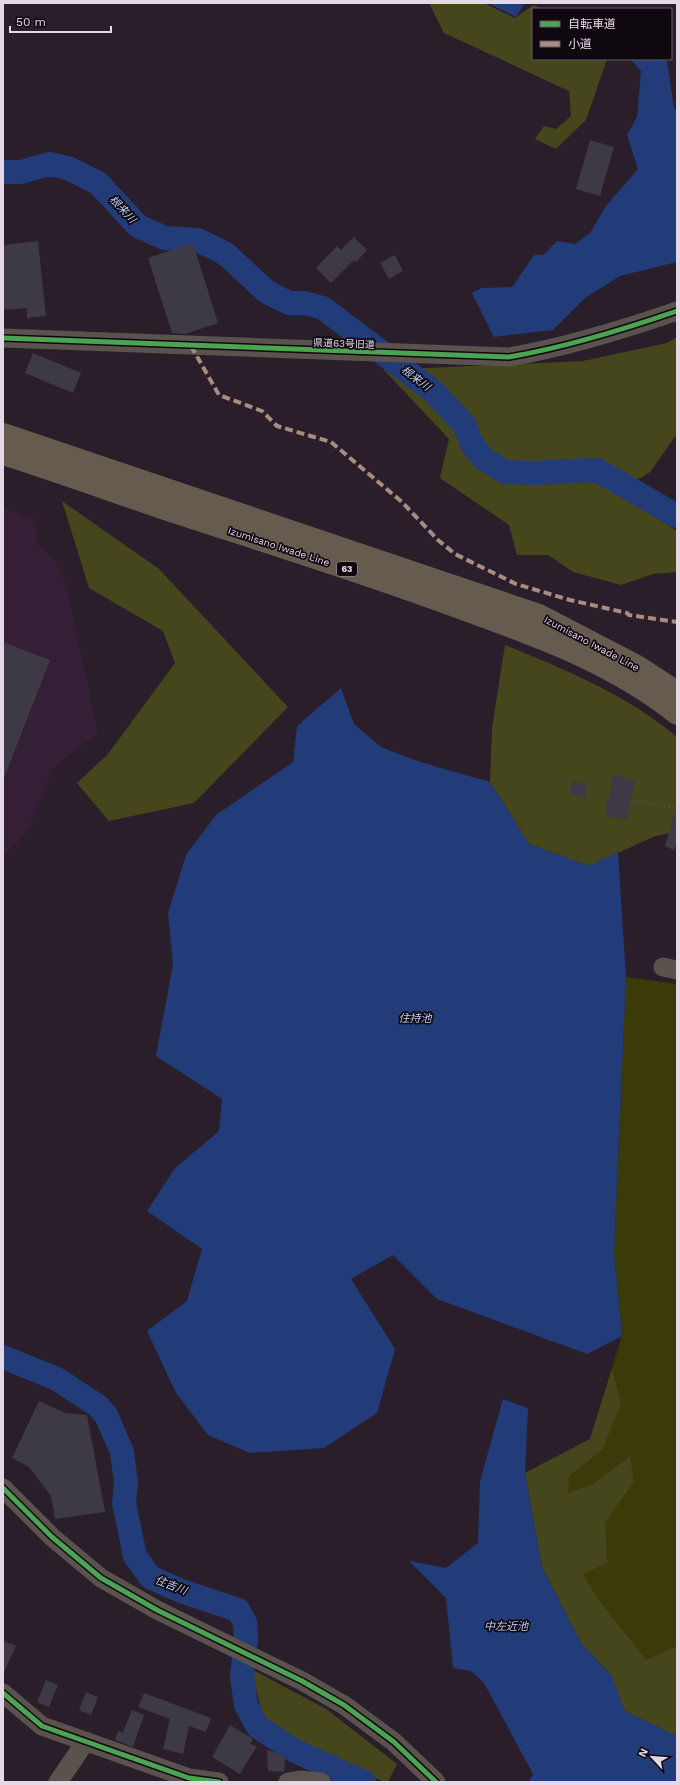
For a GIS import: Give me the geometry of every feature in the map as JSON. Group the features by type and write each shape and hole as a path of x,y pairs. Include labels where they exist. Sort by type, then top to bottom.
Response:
{"main road":[{"name":"Izumisano Iwade Line","path":"3,434 539,615 637,666 677,692"},
{"name":"Izumisano Iwade Line","path":"3,454 380,580 540,638 583,656 656,698 677,714"}],"street":[{"name":"県道63号旧道","path":"3,338 510,357 543,351 621,330 677,311"},
{"path":"3,1488 52,1537 102,1578 157,1610 344,1705 394,1742 436,1782"},
{"path":"3,1693 42,1726 86,1740 189,1778 220,1782"},
{"path":"58,1782 86,1740"},
{"path":"288,1782 300,1780 320,1782"}],"path":[{"path":"637,800 677,808"}],"shaded area":[{"path":"429,3 484,3 515,18 533,5 540,8 532,8 532,60 607,60 586,120 556,149 535,139 544,126 556,129 571,116 569,91 444,33"},
{"path":"677,337 677,434 650,472 617,492 677,531 677,572 653,574 621,585 573,572 548,555 517,555 509,525 440,478 449,439 384,370 583,361 667,343"},
{"path":"62,501 159,569 288,707 194,803 109,821 77,783 108,754 175,663 163,631 89,588"},
{"path":"3,507 36,519 37,544 55,560 66,583 98,733 57,764 50,775 29,829 3,856"},
{"path":"505,645 595,684 637,708 677,737 677,831 653,837 589,866 529,844 490,782 492,728"},
{"path":"626,977 677,984 677,1736 625,1711 525,1473 590,1439 622,1336 614,1252"},
{"path":"612,1369 621,1404 602,1450 569,1476 568,1493 592,1485 630,1456 634,1482 605,1522 607,1563 583,1574 597,1598 646,1660 677,1646 677,1736 625,1711 611,1675 581,1643 542,1567 525,1473 590,1439"},
{"path":"251,1669 326,1709 397,1764 388,1782 384,1782 288,1737 263,1717"}],"water":[{"path":"488,3 525,3 516,17"},
{"path":"631,60 667,61 674,108 677,112 677,262 620,276 585,298 553,330 494,337 472,293 481,288 512,287 534,255 543,255 557,241 575,244 590,233 606,206 638,169 627,135 637,117 641,71"},
{"name":"住持池","path":"341,688 354,724 381,747 420,762 490,782 529,844 589,866 618,852 626,977 614,1252 622,1336 587,1354 437,1299 393,1255 351,1279 395,1349 377,1413 324,1448 250,1453 208,1435 176,1393 147,1331 187,1301 202,1249 147,1211 175,1168 219,1131 222,1099 156,1056 173,964 168,913 186,855 216,815 293,762 297,726"},
{"name":"中左近池","path":"503,1399 528,1408 525,1473 542,1567 581,1643 611,1675 625,1711 677,1736 677,1782 529,1782 533,1774 484,1683 471,1671 453,1668 446,1598 409,1561 446,1568 478,1543 480,1481"}],"building":[{"path":"590,140 614,147 600,196 576,189"},
{"path":"354,237 367,250 356,262 354,260 331,283 316,268 337,246 341,250"},
{"path":"38,241 46,316 27,318 27,308 3,310 3,245"},
{"path":"193,243 218,323 185,334 172,333 148,258"},
{"path":"395,255 403,271 389,279 380,263"},
{"path":"33,353 81,373 73,393 25,373"},
{"path":"3,642 50,660 4,778 3,778"},
{"path":"613,775 635,780 627,820 605,816"},
{"path":"572,781 587,784 585,798 570,795"},
{"path":"674,814 677,814 677,842 674,850 665,846"},
{"path":"39,1401 65,1413 87,1415 105,1512 55,1519 51,1496 29,1467 12,1458"},
{"path":"3,1641 16,1646 3,1674"},
{"path":"46,1680 58,1685 49,1707 37,1702"},
{"path":"86,1692 98,1697 91,1715 79,1710"},
{"path":"144,1693 211,1718 206,1732 189,1726 183,1754 163,1749 170,1719 138,1707"},
{"path":"132,1710 144,1715 133,1747 115,1740 118,1731 123,1732"},
{"path":"230,1725 253,1739 250,1744 257,1746 240,1774 212,1757"},
{"path":"267,1750 285,1756 284,1772 268,1771"}],"waterway":[{"name":"根来川","path":"3,172 21,172 49,164 68,168 98,183 138,226 165,238 198,240 226,254 267,292 289,303 305,303 323,308 433,391 464,424 472,444 484,459 505,472 534,473 597,470 677,516"},
{"name":"住吉川","path":"3,1357 57,1379 98,1406 106,1415 122,1452 126,1482 124,1503 135,1556 150,1577 181,1591 238,1610 245,1622 246,1641 242,1676 246,1705 258,1727 295,1751 364,1782"}],"marked path":[{"path":"191,346 219,395 262,411 277,426 331,442 402,502 438,540 455,554 516,584 570,600 627,613 629,615 677,622"}],"cycle path":[{"path":"3,338 509,357 594,337 677,311"},
{"path":"3,1488 52,1537 101,1578 157,1610 302,1681 344,1705 394,1742 436,1782"},
{"path":"3,1693 42,1726 189,1778 219,1782"}]}
